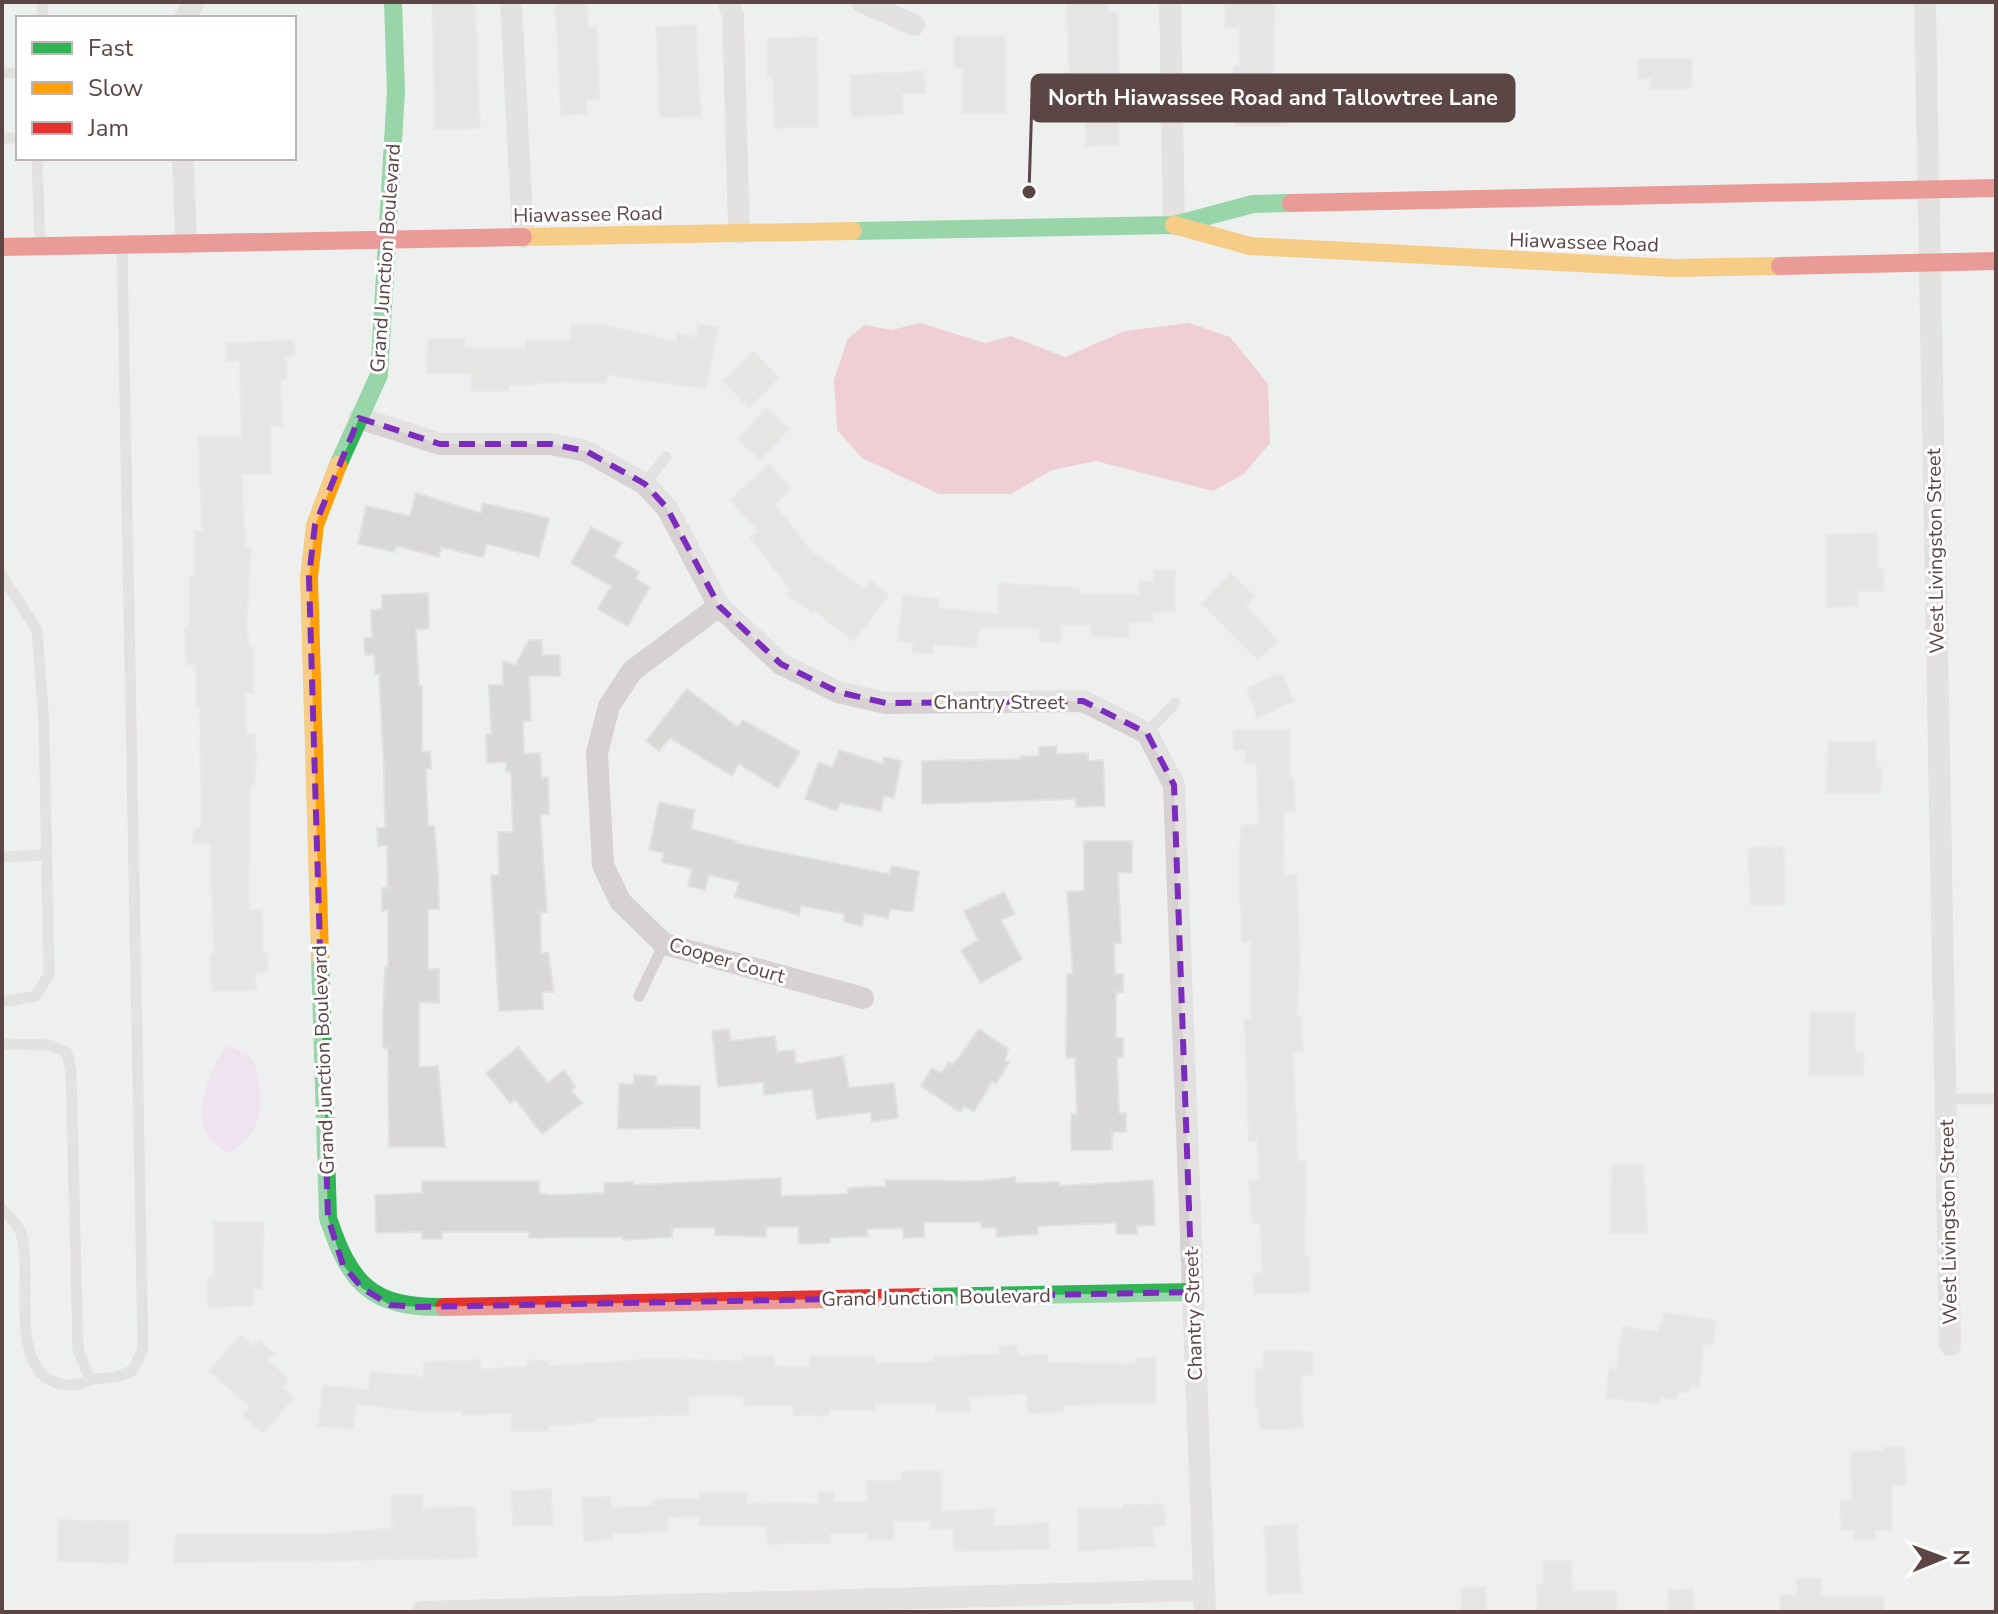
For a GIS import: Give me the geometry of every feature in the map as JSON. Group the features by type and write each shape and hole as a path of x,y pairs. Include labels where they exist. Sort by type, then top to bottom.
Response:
{"main road":[{"name":"Grand Junction Boulevard","path":"393,2 396,91 379,375 315,525 309,577 328,1218 343,1265 362,1288 390,1305 419,1307 1192,1292"},
{"name":"Hiawassee Road","path":"2,247 1174,225 1253,204 1996,188"},
{"name":"Hiawassee Road","path":"1174,225 1250,246 1458,259 1673,268 1996,261"}],"street":[{"path":"511,2 523,237"},
{"path":"862,2 914,25"},
{"path":"1170,2 1174,225"},
{"name":"West Livingston Street","path":"1925,2 1950,1345"},
{"path":"734,3 739,233"},
{"path":"183,160 186,244"},
{"name":"Chantry Street","path":"359,418 440,444 551,444 586,451 645,484 667,508 719,606 781,664 838,692 886,703 1083,701 1147,733 1174,785 1205,1601"},
{"name":"Cooper Court","path":"719,606 632,671 609,706 597,753 603,865 620,901 664,944 863,998"},
{"path":"422,1612 1205,1601"}],"lane":[{"path":"37,160 40,247"},
{"path":"2,1209 21,1232 27,1345 37,1370 53,1383 78,1386 90,1379 110,1381 133,1370 143,1349 122,245"},
{"path":"645,484 666,457"},
{"path":"2,576 37,630 44,723 49,974 36,996 2,1002"},
{"path":"1147,733 1175,703"},
{"path":"2,857 46,855"},
{"path":"639,996 664,944"},
{"path":"2,1044 50,1045 67,1053 71,1072 78,1350 90,1379"},
{"name":"West Livingston Street","path":"1946,1099 1996,1099"}],"highlighted area":[{"path":"359,418 440,444 551,444 586,451 645,484 667,508 719,606 781,664 838,692 886,703 1083,701 1147,733 1174,785 1192,1292 419,1307 390,1305 362,1288 343,1265 328,1218 309,577 315,525"}],"shaded area":[{"path":"920,323 985,343 1011,336 1065,357 1125,331 1189,323 1230,337 1268,384 1270,443 1244,474 1213,491 1096,461 1052,470 1011,494 939,494 862,458 837,430 834,380 848,338 865,325 892,330"},
{"path":"228,1046 250,1055 261,1096 260,1110 250,1136 241,1146 228,1153 208,1136 202,1115 210,1076"}],"building":[{"path":"432,2 475,2 480,128 435,129"},
{"path":"555,2 587,2 588,27 596,26 600,99 586,100 587,114 561,115"},
{"path":"1067,2 1108,2 1109,12 1118,12 1119,145 1086,146 1085,97 1062,98 1061,72 1069,72"},
{"path":"1225,2 1275,2 1273,87 1287,87 1287,126 1235,126 1234,66 1240,66 1239,27 1225,28"},
{"path":"696,25 701,116 660,117 656,27"},
{"path":"954,36 1005,36 1005,113 962,113 963,68 954,68"},
{"path":"817,37 818,127 774,128 773,76 767,76 767,38"},
{"path":"1638,59 1692,59 1692,88 1651,89 1651,78 1638,79"},
{"path":"924,71 925,93 902,94 903,114 852,117 850,75"},
{"path":"698,324 718,327 706,389 607,375 607,383 561,382 509,386 509,391 472,391 472,374 427,373 428,339 465,339 465,348 526,349 526,340 570,340 571,325 607,325 676,342 678,334 696,337"},
{"path":"294,340 295,356 286,357 287,379 281,379 282,426 271,426 271,474 242,474 245,547 251,547 247,625 249,647 254,647 253,693 245,693 246,734 255,734 256,754 255,785 250,785 249,910 262,909 263,953 268,952 268,972 255,973 256,990 212,991 210,954 214,954 210,843 193,843 194,828 201,828 200,707 196,707 196,664 186,664 185,628 189,628 189,576 195,576 195,531 202,531 198,437 241,437 240,360 227,361 226,343"},
{"path":"753,351 779,378 749,408 723,381"},
{"path":"766,408 789,429 760,460 738,440"},
{"path":"769,464 791,489 775,504 811,551 865,589 871,581 889,595 854,641 815,611 813,613 786,594 790,589 750,538 758,531 730,500"},
{"path":"416,493 481,513 483,503 549,518 539,557 487,544 483,557 441,547 439,557 396,546 395,552 358,544 366,506 410,516"},
{"path":"591,527 622,543 614,557 639,572 636,579 650,587 628,626 598,609 611,586 571,563"},
{"path":"1877,533 1877,569 1884,569 1884,591 1858,591 1859,606 1827,607 1826,534"},
{"path":"1154,570 1175,570 1175,612 1152,612 1153,622 1129,622 1129,637 1091,636 1091,625 1061,625 1060,642 1040,642 1040,628 979,628 977,648 934,644 933,654 912,652 913,643 898,641 903,595 939,599 938,608 998,614 998,583 1079,588 1079,594 1139,594 1139,581 1154,582"},
{"path":"1230,573 1255,596 1246,606 1278,641 1258,660 1202,604"},
{"path":"428,593 429,629 416,629 419,686 422,686 422,752 430,751 431,769 426,769 428,826 434,826 438,872 439,909 428,909 428,969 439,969 439,1003 419,1002 419,1067 438,1066 445,1147 389,1147 388,1048 383,1048 388,910 382,911 382,888 388,888 387,845 378,846 377,828 385,828 384,771 379,674 375,674 374,654 365,655 364,638 372,638 371,610 382,609 382,595"},
{"path":"529,640 542,640 542,655 560,655 560,676 529,676 531,720 523,721 524,754 540,753 542,778 548,777 549,814 540,815 547,912 540,912 541,953 548,953 554,992 542,992 543,1009 499,1011 491,875 499,875 498,832 513,832 511,772 506,772 506,762 487,763 486,734 491,734 489,685 503,685 503,661 515,665"},
{"path":"1283,675 1294,701 1257,718 1247,688"},
{"path":"687,689 738,727 743,720 800,752 778,788 739,764 732,776 670,738 659,751 646,741"},
{"path":"1233,730 1290,730 1290,778 1294,778 1295,811 1284,812 1283,875 1297,874 1300,957 1297,1016 1301,1016 1303,1052 1293,1053 1298,1161 1306,1161 1305,1256 1309,1256 1310,1292 1254,1294 1253,1274 1262,1274 1261,1242 1260,1223 1252,1223 1249,1180 1260,1179 1257,1140 1249,1141 1244,1018 1251,1018 1251,942 1242,942 1239,877 1241,825 1259,825 1256,763 1245,763 1245,750 1234,750"},
{"path":"1828,742 1876,742 1876,767 1882,767 1881,793 1827,793"},
{"path":"1057,746 1057,754 1088,753 1088,761 1103,760 1105,806 1076,807 1075,799 922,804 922,761 1021,759 1021,756 1039,756 1039,747"},
{"path":"839,750 883,764 884,757 901,761 894,798 884,796 881,811 840,803 837,811 805,799 819,762 832,768"},
{"path":"659,802 695,810 691,829 735,843 890,874 891,866 919,871 913,912 890,909 888,918 864,914 862,926 844,922 845,914 801,906 799,915 735,897 739,882 709,875 705,890 688,886 692,869 662,862 664,853 649,850"},
{"path":"1084,841 1132,841 1132,872 1118,873 1121,943 1114,943 1115,974 1123,974 1123,992 1116,992 1116,1038 1123,1038 1123,1057 1117,1057 1119,1113 1126,1113 1126,1132 1112,1132 1112,1150 1071,1150 1071,1114 1077,1114 1075,1058 1066,1058 1067,974 1073,974 1067,892 1084,891"},
{"path":"1784,847 1785,904 1750,905 1748,848"},
{"path":"1004,892 1015,914 1001,920 1022,959 981,983 961,950 978,940 964,911"},
{"path":"1810,1013 1855,1013 1855,1052 1864,1052 1863,1076 1809,1076"},
{"path":"729,1029 730,1041 775,1036 777,1052 794,1050 796,1064 843,1056 849,1088 894,1083 898,1118 872,1122 871,1112 817,1119 812,1089 764,1095 763,1082 718,1087 712,1031"},
{"path":"979,1029 1008,1049 1005,1061 1009,1063 996,1084 992,1081 974,1112 964,1106 960,1112 921,1086 932,1068 942,1073 949,1062 953,1065"},
{"path":"518,1047 548,1083 564,1070 576,1087 572,1091 582,1103 542,1134 515,1099 510,1103 486,1073"},
{"path":"634,1075 656,1076 656,1085 700,1086 700,1128 618,1129 619,1084 634,1084"},
{"path":"1643,1164 1648,1233 1610,1234 1612,1165"},
{"path":"1015,1177 1016,1183 1059,1182 1059,1186 1153,1180 1155,1225 1137,1226 1137,1234 1117,1234 1116,1223 1038,1226 1038,1234 997,1237 996,1227 982,1228 981,1222 924,1222 924,1237 904,1238 903,1228 867,1229 868,1236 830,1238 830,1243 799,1244 798,1227 766,1227 766,1237 715,1235 715,1228 672,1228 672,1237 623,1240 623,1237 529,1238 529,1232 442,1232 442,1239 422,1239 422,1232 376,1233 375,1195 422,1193 422,1181 539,1181 539,1193 550,1195 605,1193 604,1183 633,1182 633,1185 781,1178 781,1196 848,1194 848,1188 886,1186 885,1180 979,1181"},
{"path":"214,1222 264,1222 262,1289 253,1289 253,1306 208,1307 208,1277 214,1277"},
{"path":"1664,1313 1716,1320 1713,1345 1704,1343 1699,1387 1691,1385 1687,1392 1678,1392 1676,1399 1660,1398 1660,1404 1606,1398 1609,1368 1616,1369 1623,1326 1657,1332"},
{"path":"241,1335 253,1346 259,1340 274,1353 268,1360 289,1379 282,1387 294,1398 263,1433 243,1415 250,1407 209,1371"},
{"path":"1017,1345 1018,1356 1047,1355 1047,1363 1135,1364 1135,1358 1156,1358 1156,1403 1064,1405 1064,1412 1028,1413 1027,1394 969,1397 970,1411 936,1412 935,1403 875,1403 875,1410 829,1410 829,1416 793,1415 793,1405 744,1406 744,1396 688,1396 688,1415 595,1417 596,1422 548,1426 548,1431 512,1431 512,1413 463,1415 463,1411 415,1411 356,1404 353,1429 318,1426 323,1385 368,1390 370,1371 424,1377 424,1362 480,1360 480,1369 527,1367 528,1360 549,1361 549,1366 653,1359 743,1361 743,1357 774,1356 774,1366 809,1367 810,1357 874,1357 874,1363 934,1362 934,1357 1000,1354 999,1346"},
{"path":"1264,1351 1312,1352 1312,1375 1302,1375 1300,1389 1303,1428 1260,1430 1259,1408 1256,1409 1256,1369 1263,1369"},
{"path":"1884,1447 1905,1447 1906,1485 1892,1485 1892,1530 1875,1530 1875,1539 1854,1540 1854,1530 1841,1530 1840,1501 1852,1500 1851,1452 1884,1451"},
{"path":"940,1471 942,1511 994,1509 994,1526 1048,1523 1050,1549 954,1551 953,1528 930,1529 930,1520 894,1521 894,1540 867,1540 867,1533 830,1534 830,1543 767,1544 766,1526 699,1526 699,1516 667,1517 668,1531 613,1534 613,1539 584,1541 582,1498 611,1496 611,1508 654,1506 653,1500 699,1498 699,1493 747,1493 747,1503 818,1504 818,1493 834,1493 834,1502 867,1502 867,1481 901,1481 901,1472"},
{"path":"551,1489 553,1525 513,1526 511,1491"},
{"path":"422,1494 423,1508 475,1507 477,1558 174,1563 175,1534 325,1534 392,1528 391,1496"},
{"path":"1164,1504 1165,1526 1153,1527 1154,1546 1078,1551 1078,1509 1123,1509 1123,1505"},
{"path":"58,1520 129,1521 128,1563 58,1562"},
{"path":"1297,1524 1301,1593 1268,1594 1264,1526"},
{"path":"1543,1561 1571,1561 1572,1591 1617,1591 1617,1612 1537,1612 1537,1584 1543,1584"},
{"path":"1797,1578 1821,1578 1821,1596 1884,1597 1884,1612 1780,1612 1780,1595 1797,1595"},
{"path":"1486,1587 1486,1612 1461,1612 1461,1588"},
{"path":"1693,1589 1694,1612 1669,1612 1668,1590"}],"traffic: fast":[{"path":"338,465 379,375 396,91 393,2"},
{"path":"853,231 1174,225 1253,204 1291,203"},
{"path":"320,957 328,1218 336,1241 355,1275 381,1297 398,1303 444,1307"},
{"path":"925,1297 1192,1292"}],"traffic: slow":[{"path":"1174,225 1250,246 1673,268 1780,266"},
{"path":"523,237 853,231"},
{"path":"320,957 309,577 315,525 338,465"}],"traffic: jam":[{"path":"1291,203 1996,188"},
{"path":"2,247 523,237"},
{"path":"1780,266 1996,261"},
{"path":"444,1307 925,1297"}],"place":[{"name":"North Hiawassee Road and Tallowtree Lane","path":"1029,192"}]}
